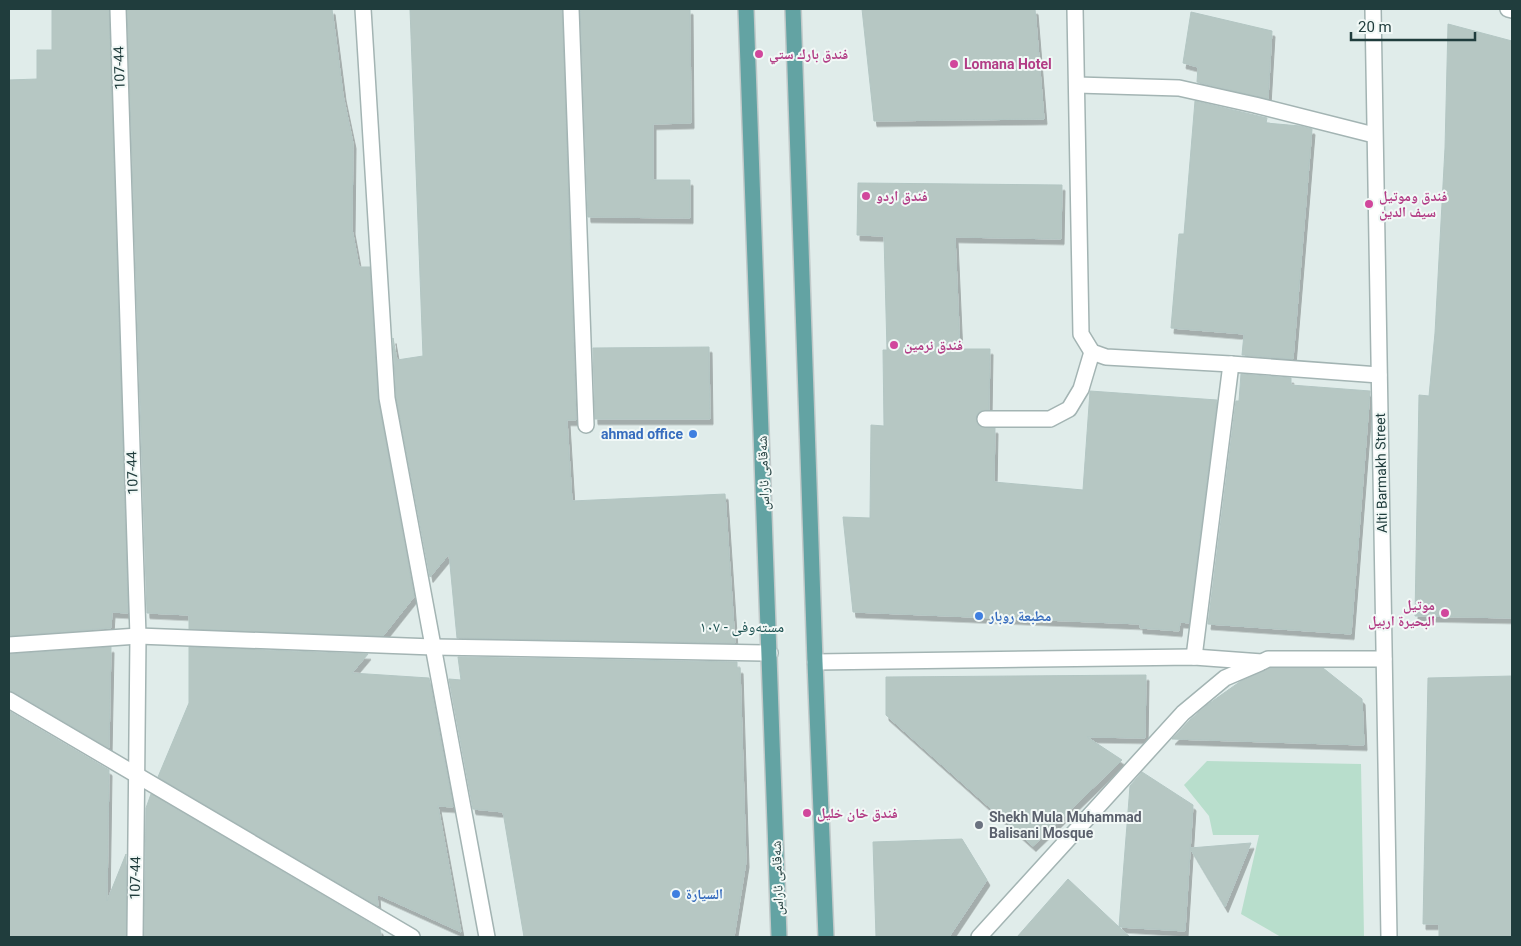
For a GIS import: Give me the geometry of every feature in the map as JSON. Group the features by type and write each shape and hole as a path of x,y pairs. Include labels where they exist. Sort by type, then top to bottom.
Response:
{"main road":[{"name":"شەقامی ئاراس","path":"746,9 779,937"},
{"path":"793,9 826,937"}],"street":[{"name":"107-44","path":"118,9 138,636 135,937"},
{"path":"363,9 387,398 486,937"},
{"path":"571,9 586,426"},
{"path":"1075,9 1081,334 1092,352 1106,357 1379,375"},
{"name":"Alti Barmakh Street","path":"1373,9 1389,937"},
{"path":"1508,9 1512,10"},
{"path":"1076,85 1179,88 1255,104 1374,135"},
{"path":"985,419 1050,419 1069,409 1081,389 1092,352"},
{"path":"1194,657 1231,364"},
{"path":"9,646 138,636 433,647 770,653"},
{"path":"815,662 1194,657 1262,662"},
{"path":"978,937 1183,713 1225,678 1268,660 1384,660"},
{"path":"9,700 412,937"}],"green space":[{"path":"1207,761 1361,764 1364,937 1281,937 1241,914 1259,835 1213,835 1209,816 1184,785"}],"building":[{"path":"52,9 109,9 128,613 112,612 111,628 9,636 9,80 37,79 37,50 52,50"},
{"path":"127,9 332,9 343,95 353,143 352,229 359,267 370,267 378,400 414,597 383,636 189,629 189,615 147,613"},
{"path":"410,9 562,9 576,420 567,420 572,501 725,494 735,643 457,638 449,554 430,577 396,397 393,338 397,360 423,356"},
{"path":"580,9 690,9 691,123 653,124 653,180 690,180 690,218 588,217"},
{"name":"Lomana Hotel","path":"862,9 1035,9 1044,119 874,121"},
{"path":"1191,12 1272,31 1268,99 1197,82 1198,67 1183,63"},
{"path":"1448,24 1512,41 1512,618 1415,616 1419,395 1429,396 1435,333 1445,148"},
{"path":"1195,101 1267,118 1266,123 1312,129 1293,359 1242,355 1244,334 1171,328 1179,234 1184,234"},
{"path":"858,183 1062,185 1061,239 955,237 960,349 990,349 989,410 980,411 976,419 981,427 995,428 994,482 1083,490 1090,391 1217,400 1189,623 1180,622 1179,631 1140,628 1140,624 853,612 843,517 870,518 871,425 884,426 883,350 887,350 884,236 857,235"},
{"path":"709,347 710,419 595,419 593,348"},
{"path":"1241,374 1291,378 1291,385 1370,391 1351,634 1208,624 1236,401 1239,401"},
{"path":"111,647 109,748 14,692 9,691 9,654"},
{"path":"189,647 368,654 352,673 429,678 453,807 438,806 461,932 377,894 378,906 158,777 189,703"},
{"path":"458,657 737,662 737,668 740,668 746,862 734,937 524,937 503,812 473,809 449,679 461,680"},
{"path":"1270,668 1323,668 1362,699 1364,745 1172,739 1207,705 1241,681"},
{"path":"1146,675 1145,738 1087,737 1122,760 1033,846 886,715 886,677"},
{"path":"1512,676 1512,937 1439,937 1439,924 1423,924 1428,678"},
{"path":"9,711 109,770 107,901 126,854 126,937 9,937"},
{"path":"1142,772 1193,805 1185,931 1119,927 1130,786"},
{"path":"151,794 380,929 381,937 144,937 146,808"},
{"path":"962,839 987,880 949,937 876,937 873,842"},
{"path":"1251,843 1225,907 1190,848"},
{"path":"1068,879 1119,927 1130,937 1017,937"}],"place":[{"name":"فندق بارك ستي","path":"759,54"},
{"name":"Lomana Hotel","path":"954,64"},
{"name":"فندق اردو","path":"866,196"},
{"name":"فندق وموتيل سيف الدين","path":"1369,204"},
{"name":"فندق نرمين","path":"894,345"},
{"name":"ahmad office","path":"693,434"},
{"name":"موتيل البحيرة اربيل","path":"1445,613"},
{"name":"مطبعة روبار","path":"979,616"},
{"name":"فندق خان خليل","path":"807,813"},
{"name":"Shekh Mula Muhammad Balisani Mosque","path":"979,825"},
{"name":"السيارة","path":"676,894"}],"district":[{"name":"مستەوفی - ١٠٧","path":"742,627"}]}
